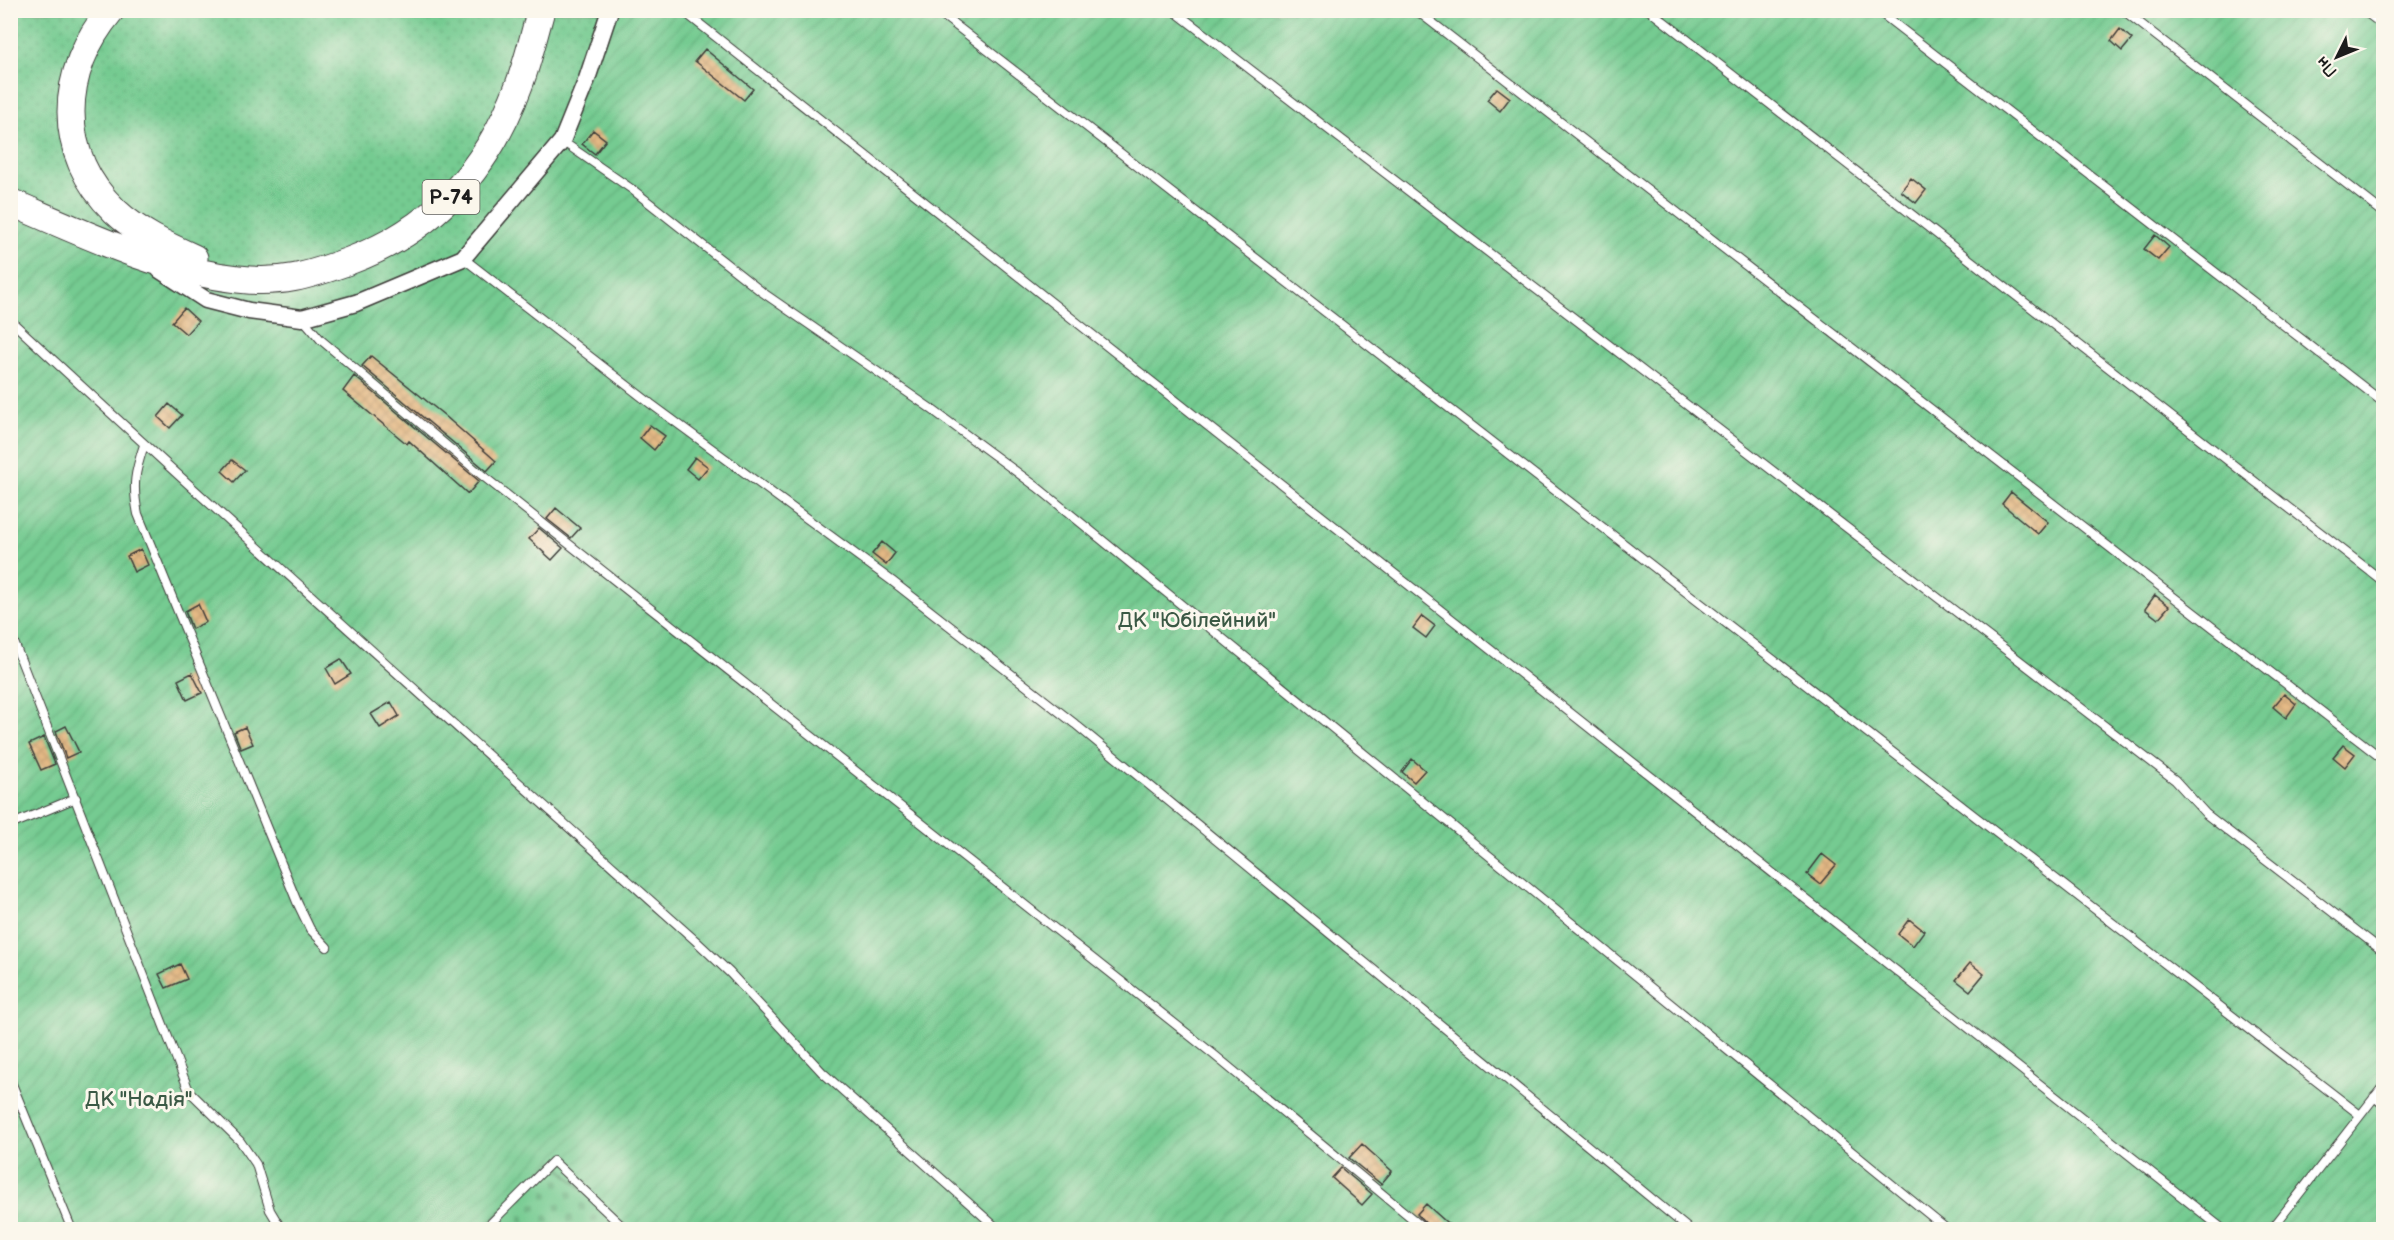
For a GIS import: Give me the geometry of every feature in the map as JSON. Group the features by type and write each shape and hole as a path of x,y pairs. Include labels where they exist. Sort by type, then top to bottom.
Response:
{"main road":[{"path":"111,10 93,33 83,53 77,69 70,105 70,122 74,140 88,178 116,212 156,239 194,258 264,280"},
{"name":"Р-74","path":"10,202 131,252 206,273 237,279 264,280 304,277 363,256 393,243 430,217 468,178 498,133 519,85 541,10"}],"street":[{"path":"131,252 206,300 249,312 302,318 356,303 463,258 562,141 587,79 610,10"}],"lane":[{"path":"682,10 2224,1230"},
{"path":"936,10 2360,1115"},
{"path":"1173,10 2175,780 2206,814 2384,952"},
{"path":"1416,10 2384,760"},
{"path":"1649,10 2384,582"},
{"path":"1877,10 2384,403"},
{"path":"2123,10 2384,213"},
{"path":"2363,10 2384,26"},
{"path":"562,141 633,190 762,292 930,408 1037,487 1948,1230"},
{"path":"463,258 651,404 892,581 1075,724 1690,1230"},
{"path":"302,318 321,340 478,472 1213,1054 1426,1230"},
{"path":"10,320 144,445 696,941 730,973 822,1072 999,1230"},
{"path":"144,445 134,472 134,493 138,514 297,902 310,929 327,947"},
{"path":"10,632 189,1091 240,1141 256,1164 270,1210 282,1230"},
{"path":"10,825 76,798"},
{"path":"10,1078 72,1230"},
{"path":"2271,1230 2384,1085"},
{"path":"2374,1097 2384,1105"},
{"path":"484,1230 553,1161 626,1230"}],"green space":[{"path":"11,11 610,11 562,141 463,258 302,318 249,311 11,202"},
{"name":"ДК \"Юбілейний\"","path":"610,11 2383,11 2383,1229 626,1230 553,1162 484,1229 11,1229 10,202 206,300 302,318 463,258 562,141"},
{"path":"553,1161 626,1230 484,1230"}],"building":[{"path":"2120,29 2132,39 2122,51 2111,41"},
{"path":"705,49 753,89 744,100 695,61"},
{"path":"1497,88 1510,98 1500,111 1487,100"},
{"path":"593,130 606,140 595,154 582,144"},
{"path":"1911,178 1926,190 1916,203 1901,191"},
{"path":"2155,235 2169,247 2158,260 2144,249"},
{"path":"184,308 198,321 186,334 172,322"},
{"path":"371,356 496,461 487,471 362,366"},
{"path":"354,376 479,481 468,494 409,441 407,444 343,391"},
{"path":"169,404 182,415 170,428 158,417"},
{"path":"650,425 665,436 654,450 640,438"},
{"path":"695,457 708,467 698,479 686,469"},
{"path":"232,460 245,470 234,482 222,471"},
{"path":"2011,492 2048,522 2038,534 2002,504"},
{"path":"556,508 580,528 571,538 547,519"},
{"path":"539,528 563,548 552,560 529,539"},
{"path":"882,542 895,553 886,565 872,554"},
{"path":"141,549 148,565 134,572 127,556"},
{"path":"2155,595 2169,606 2158,619 2145,609"},
{"path":"198,604 206,622 192,629 185,611"},
{"path":"1422,616 1435,626 1426,638 1413,628"},
{"path":"341,659 351,674 335,684 326,668"},
{"path":"192,673 202,693 187,700 178,680"},
{"path":"2284,694 2296,704 2286,718 2273,707"},
{"path":"391,702 399,716 380,728 371,714"},
{"path":"66,726 79,752 66,758 56,731"},
{"path":"245,727 253,744 241,749 234,732"},
{"path":"44,737 55,764 41,770 29,744"},
{"path":"2343,745 2355,754 2345,767 2333,757"},
{"path":"1412,759 1425,770 1414,782 1402,772"},
{"path":"1822,854 1836,865 1820,884 1807,874"},
{"path":"1909,919 1924,931 1913,946 1898,934"},
{"path":"1970,963 1984,974 1970,991 1956,980"},
{"path":"180,964 187,979 166,988 159,974"},
{"path":"1362,1144 1392,1171 1381,1184 1349,1158"},
{"path":"1341,1168 1372,1194 1362,1205 1332,1178"},
{"path":"1426,1204 1455,1230 1432,1230 1417,1214"}],"park label":[{"name":"ДК \"Надія\"","path":"139,1099"}]}
